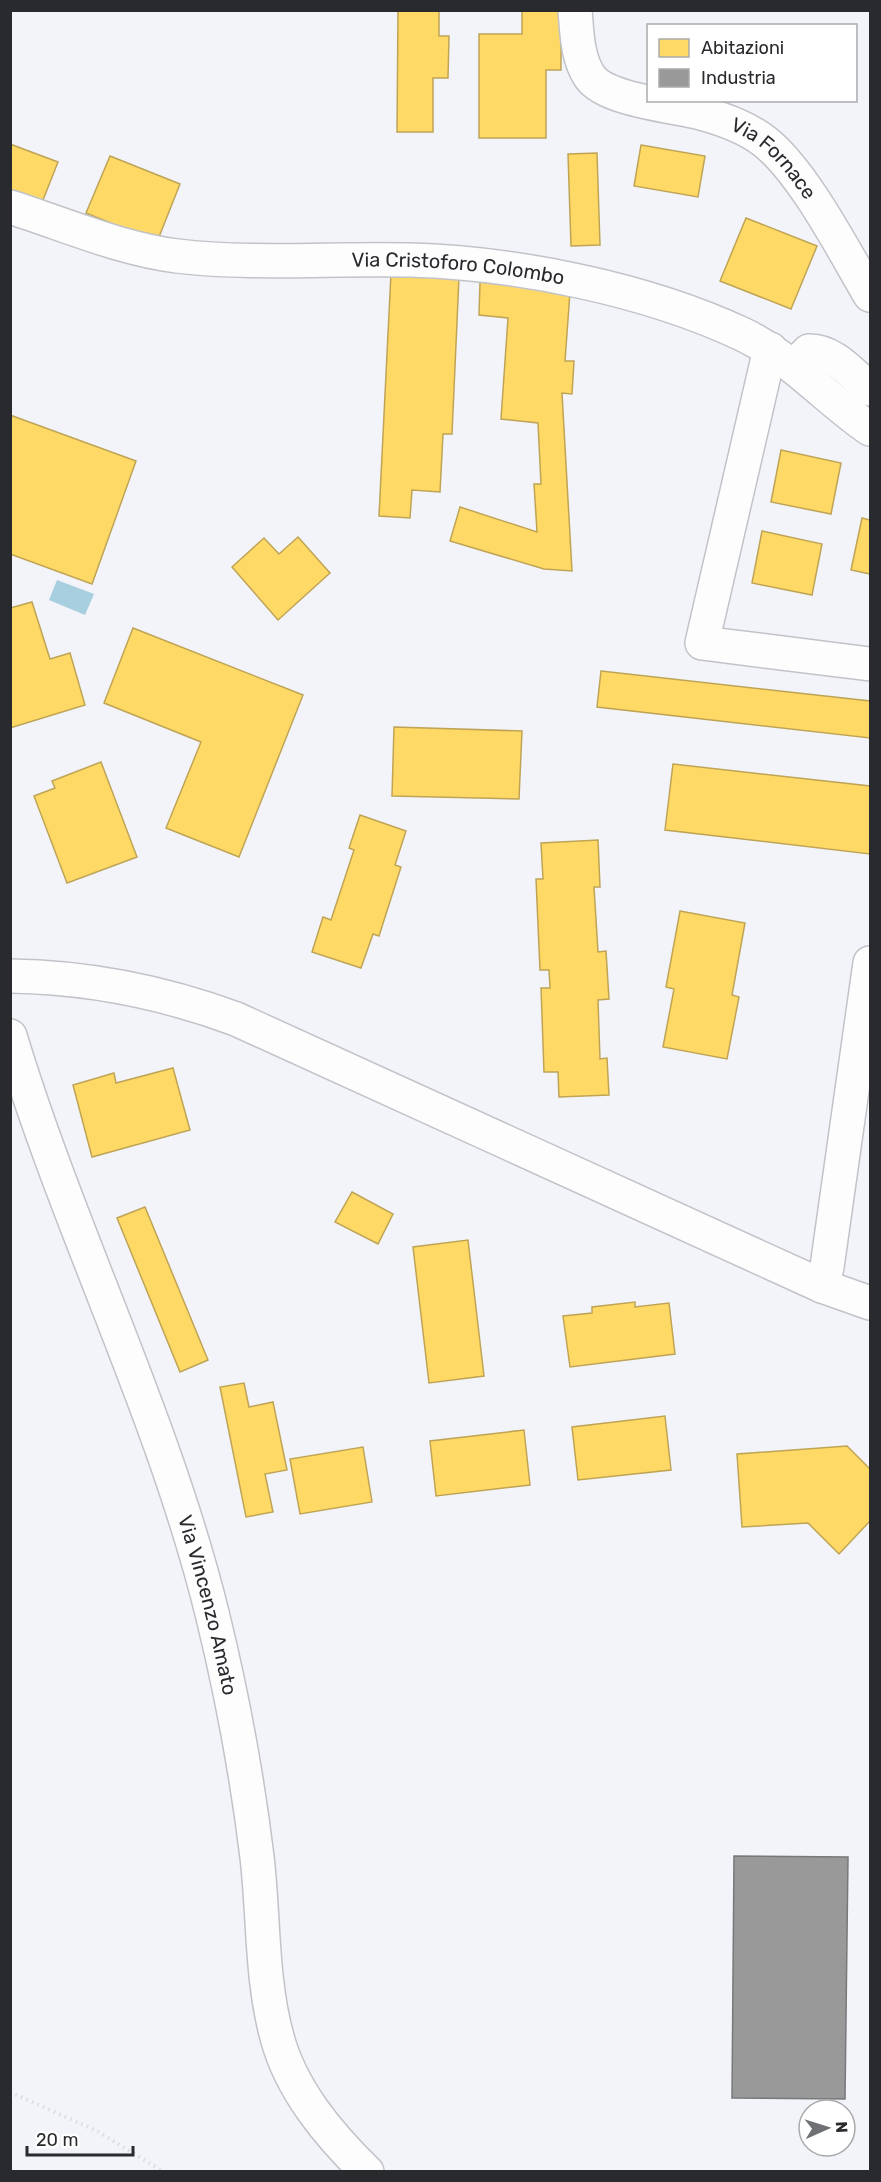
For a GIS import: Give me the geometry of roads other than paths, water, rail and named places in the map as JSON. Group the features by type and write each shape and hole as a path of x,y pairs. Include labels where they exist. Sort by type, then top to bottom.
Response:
{"street":[{"name":"Via Fornace","path":"575,10 581,57 591,79 616,94 647,101"},
{"name":"Via Fornace","path":"649,102 720,119 765,142 786,164 814,203 870,295"},
{"name":"Via Cristoforo Colombo","path":"10,207 113,240 174,255 239,260 438,262 492,268 600,286 674,306 740,333 782,357 870,429"},
{"path":"870,389 828,355 819,351 782,357 702,643 870,664"},
{"path":"822,1287 827,1267 870,963"},
{"path":"10,976 62,978 145,992 236,1019 822,1287 870,1303"},
{"name":"Via Vincenzo Amato","path":"10,1036 46,1147 174,1488 211,1611 243,1758 257,1860 265,1968 277,2038 301,2094 347,2152 367,2172"}],"water":[{"path":"57,580 94,594 85,615 49,600"}]}
